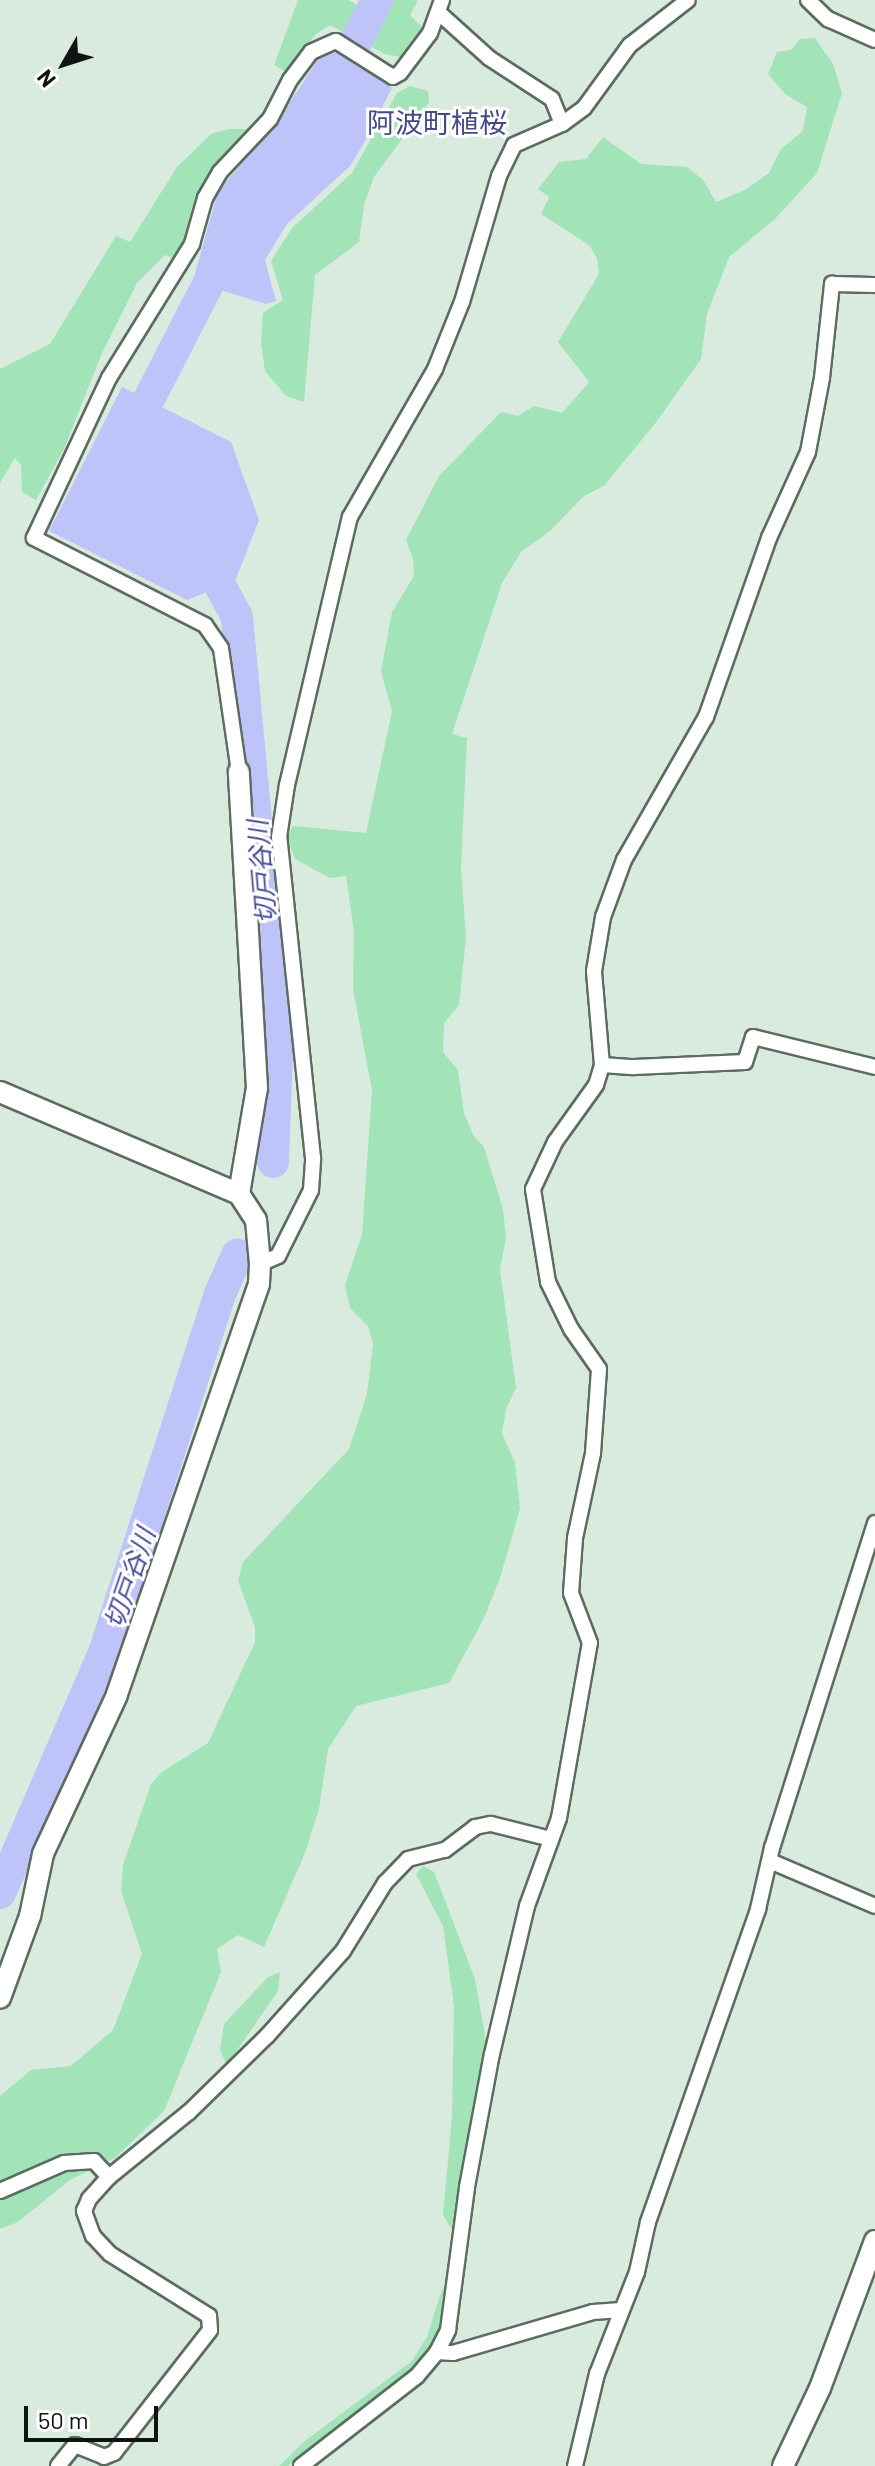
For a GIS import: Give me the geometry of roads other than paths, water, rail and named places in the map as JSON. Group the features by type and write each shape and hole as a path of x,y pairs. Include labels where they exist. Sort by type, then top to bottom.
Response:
{"street":[{"path":"260,1264 278,1256 311,1190 313,1158 279,837 287,785 350,517 435,369 462,302 499,176 514,145 562,124 584,108 630,45 688,0"},
{"path":"808,0 828,19 875,40"},
{"path":"239,1194 257,1088 239,772 221,648 205,625 34,538 109,378 192,244 205,198 220,172 270,119 311,52 336,41 393,77 400,73 430,33 440,6 489,58 552,99 562,124"},
{"path":"301,2466 417,2376 437,2352 448,2330 467,2187 492,2054 527,1906 559,1818 590,1643 571,1593 575,1538 593,1453 599,1369 571,1329 548,1282 533,1189 555,1142 596,1085 602,1065 594,971 603,917 624,860 706,717 769,538 808,452 822,378 832,284 875,285"},
{"path":"602,1065 634,1067 745,1062 753,1037 875,1067"},
{"path":"0,1092 239,1194 256,1220 260,1264 259,1284 117,1695 43,1854 30,1916 0,1998"},
{"path":"575,2466 597,2374 637,2272 648,2222 758,1909 770,1861 871,1550 875,1523"},
{"path":"58,2466 75,2445 104,2457 114,2453 210,2330 209,2316 110,2254 93,2236 84,2211 89,2199 109,2177 189,2112 267,2036 343,1951 385,1883 408,1859 445,1850 475,1827 491,1824 551,1839"},
{"path":"770,1861 875,1906"},
{"path":"0,2191 64,2163 94,2161 109,2177"},
{"path":"783,2466 820,2388 875,2241"},
{"path":"437,2352 453,2353 593,2312 621,2310"}],"water":[{"path":"338,52 392,88 350,166 287,224 265,260 276,301 266,304 207,286 194,277 218,191 273,128 319,58"},
{"path":"122,387 231,442 259,520 235,581 187,600 49,531"}],"waterway":[{"name":"切戸谷川","path":"356,42 377,0"},
{"name":"切戸谷川","path":"148,401 207,286"},
{"name":"切戸谷川","path":"221,587 237,617 277,1051 273,1162"},
{"name":"切戸谷川","path":"0,1893 104,1653 220,1294 237,1255"}],"district":[{"name":"阿波町植桜","path":"437,122"}]}
